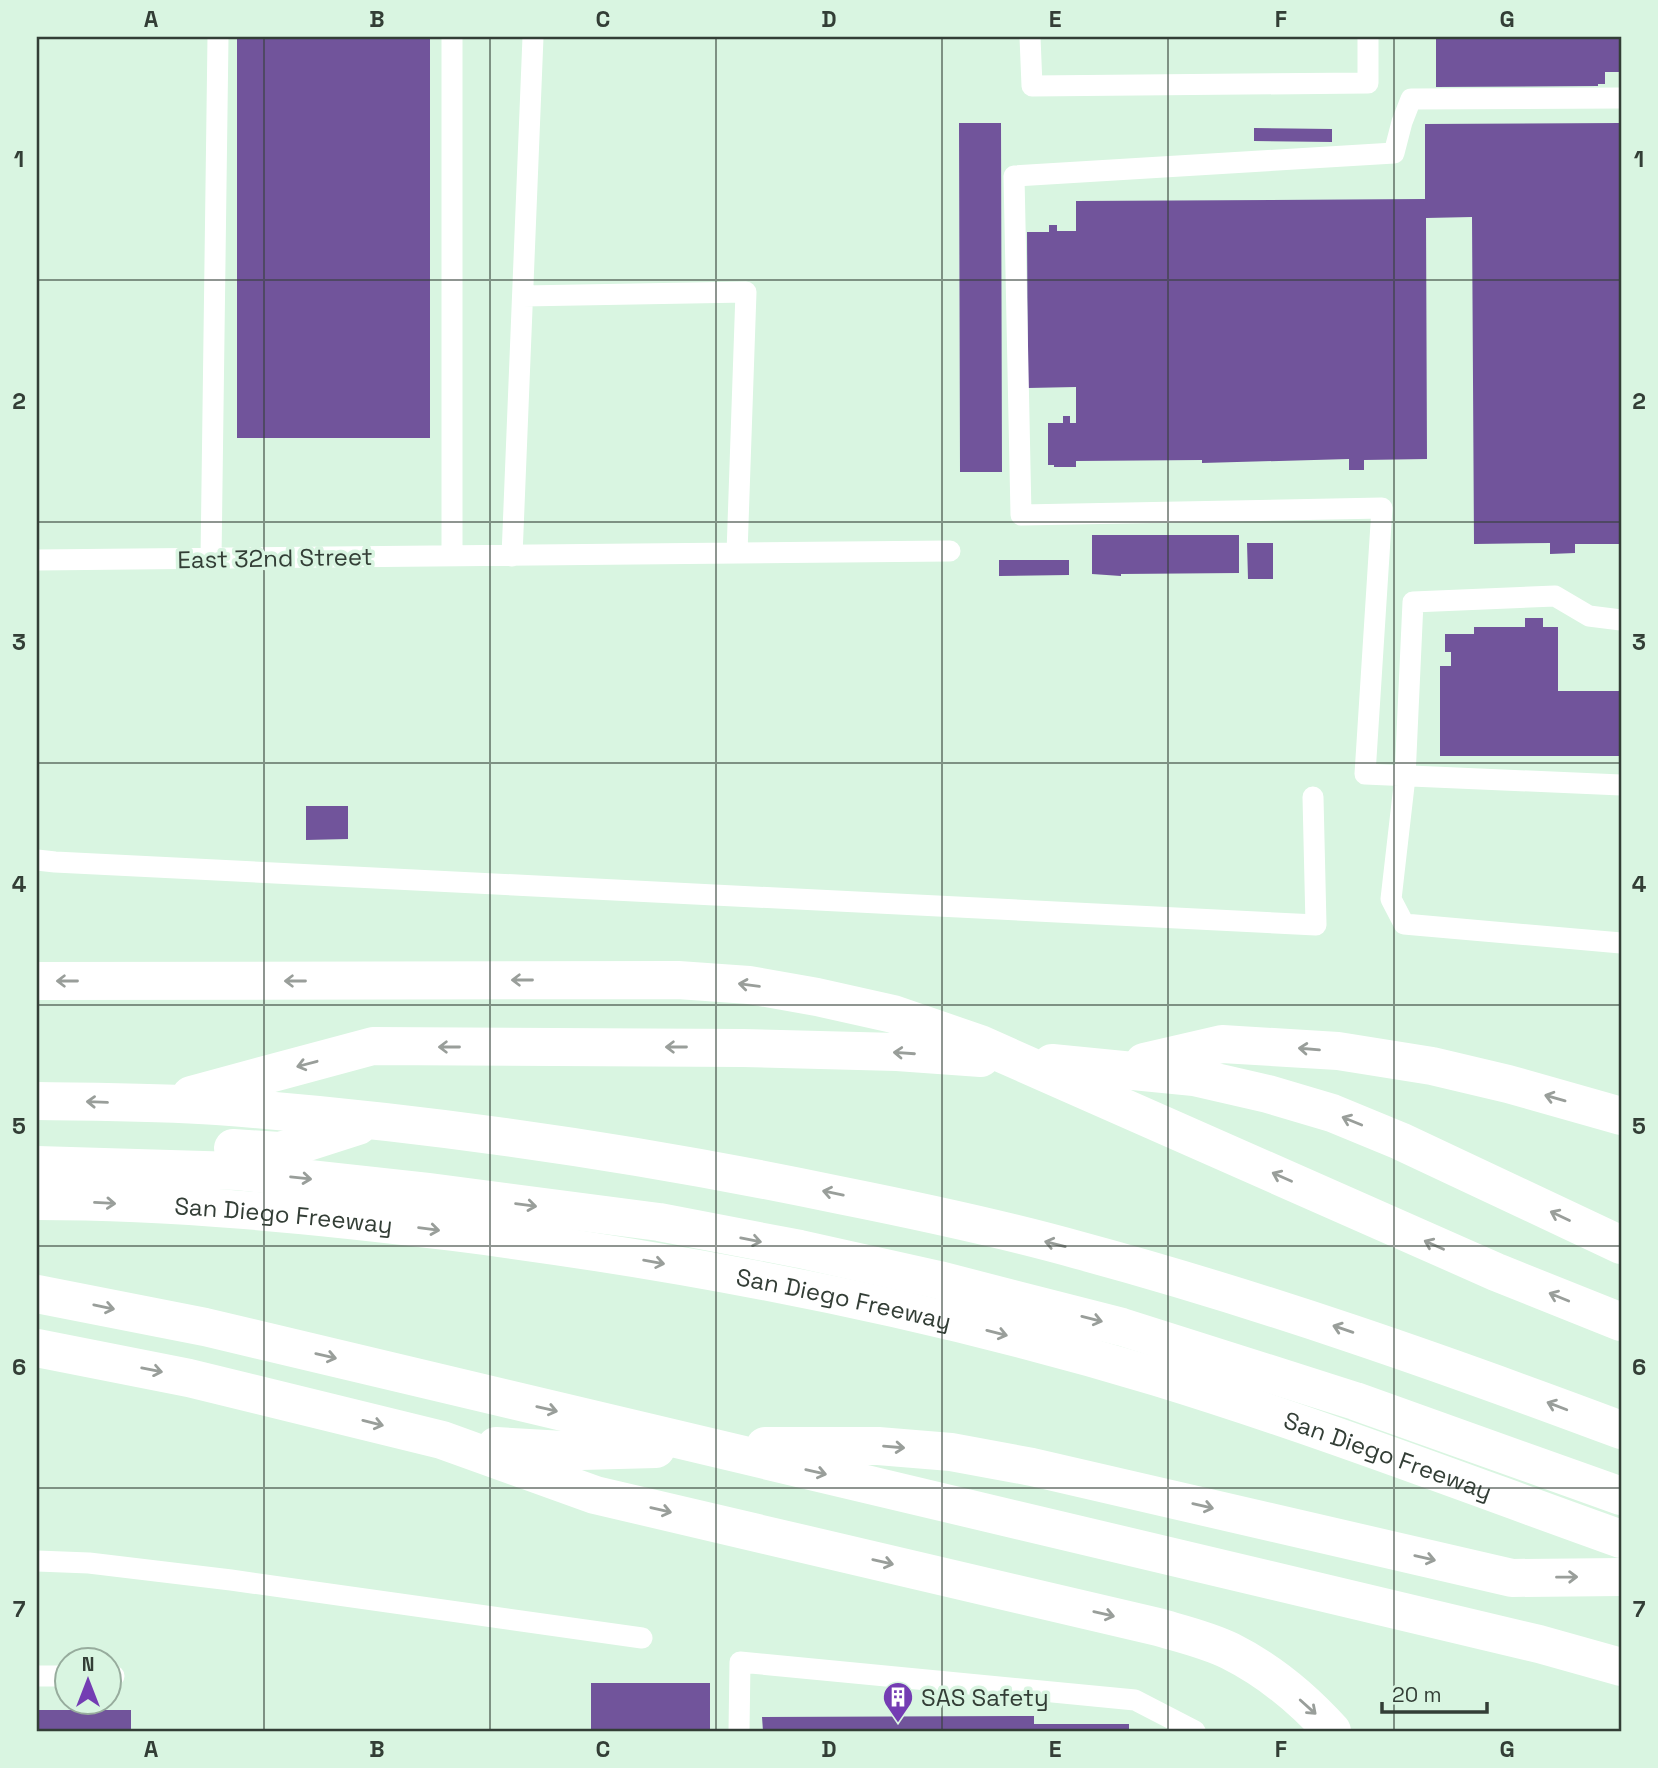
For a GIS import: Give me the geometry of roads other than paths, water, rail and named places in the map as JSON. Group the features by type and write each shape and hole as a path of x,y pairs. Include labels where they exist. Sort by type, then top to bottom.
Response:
{"highway":[{"path":"37,981 678,980 749,985 817,997 893,1014 980,1044 1496,1272 1621,1322"},
{"path":"1118,1068 1222,1044 1338,1051 1432,1066 1621,1116"},
{"path":"157,1104 373,1046 771,1048 897,1052 1118,1068 1194,1077 1332,1113 1400,1140 1621,1245"},
{"path":"37,1101 213,1106 373,1121 572,1146 756,1177 934,1214 1075,1249 1229,1292 1462,1370 1621,1430"},
{"path":"37,1142 280,1151 373,1121"},
{"path":"37,1165 237,1171 428,1192 659,1222 800,1249 939,1280 1122,1327 1355,1401 1621,1496"},
{"name":"San Diego Freeway","path":"37,1201 208,1209 389,1224 627,1257 874,1304 1157,1377 1304,1425 1621,1539"},
{"path":"37,1294 232,1334 1526,1640 1621,1667"},
{"path":"37,1348 189,1378 442,1440 595,1494 1158,1627 1230,1651 1271,1677 1311,1708 1332,1731"},
{"path":"442,1440 581,1451 802,1445 878,1446 951,1452 1032,1467 1512,1578 1621,1577"}],"lane":[{"path":"211,560 218,37"},
{"path":"452,37 452,555"},
{"path":"512,556 533,37"},
{"path":"1030,37 1032,86 1368,83 1368,37"},
{"path":"1621,98 1412,99 1402,122 1394,153 1014,176 1021,515 1382,508 1365,774 1621,785"},
{"path":"523,296 746,292 737,553"},
{"name":"East 32nd Street","path":"37,560 950,551"},
{"path":"1621,620 1589,616 1555,596 1413,603 1405,777 1391,899 1404,924 1621,943"},
{"path":"37,860 1316,925 1314,797"},
{"path":"37,1561 89,1563 231,1580 642,1638"},
{"path":"739,1731 740,1662 1135,1700 1195,1731"}],"place":[{"name":"SAS Safety","path":"898,1724"}]}
